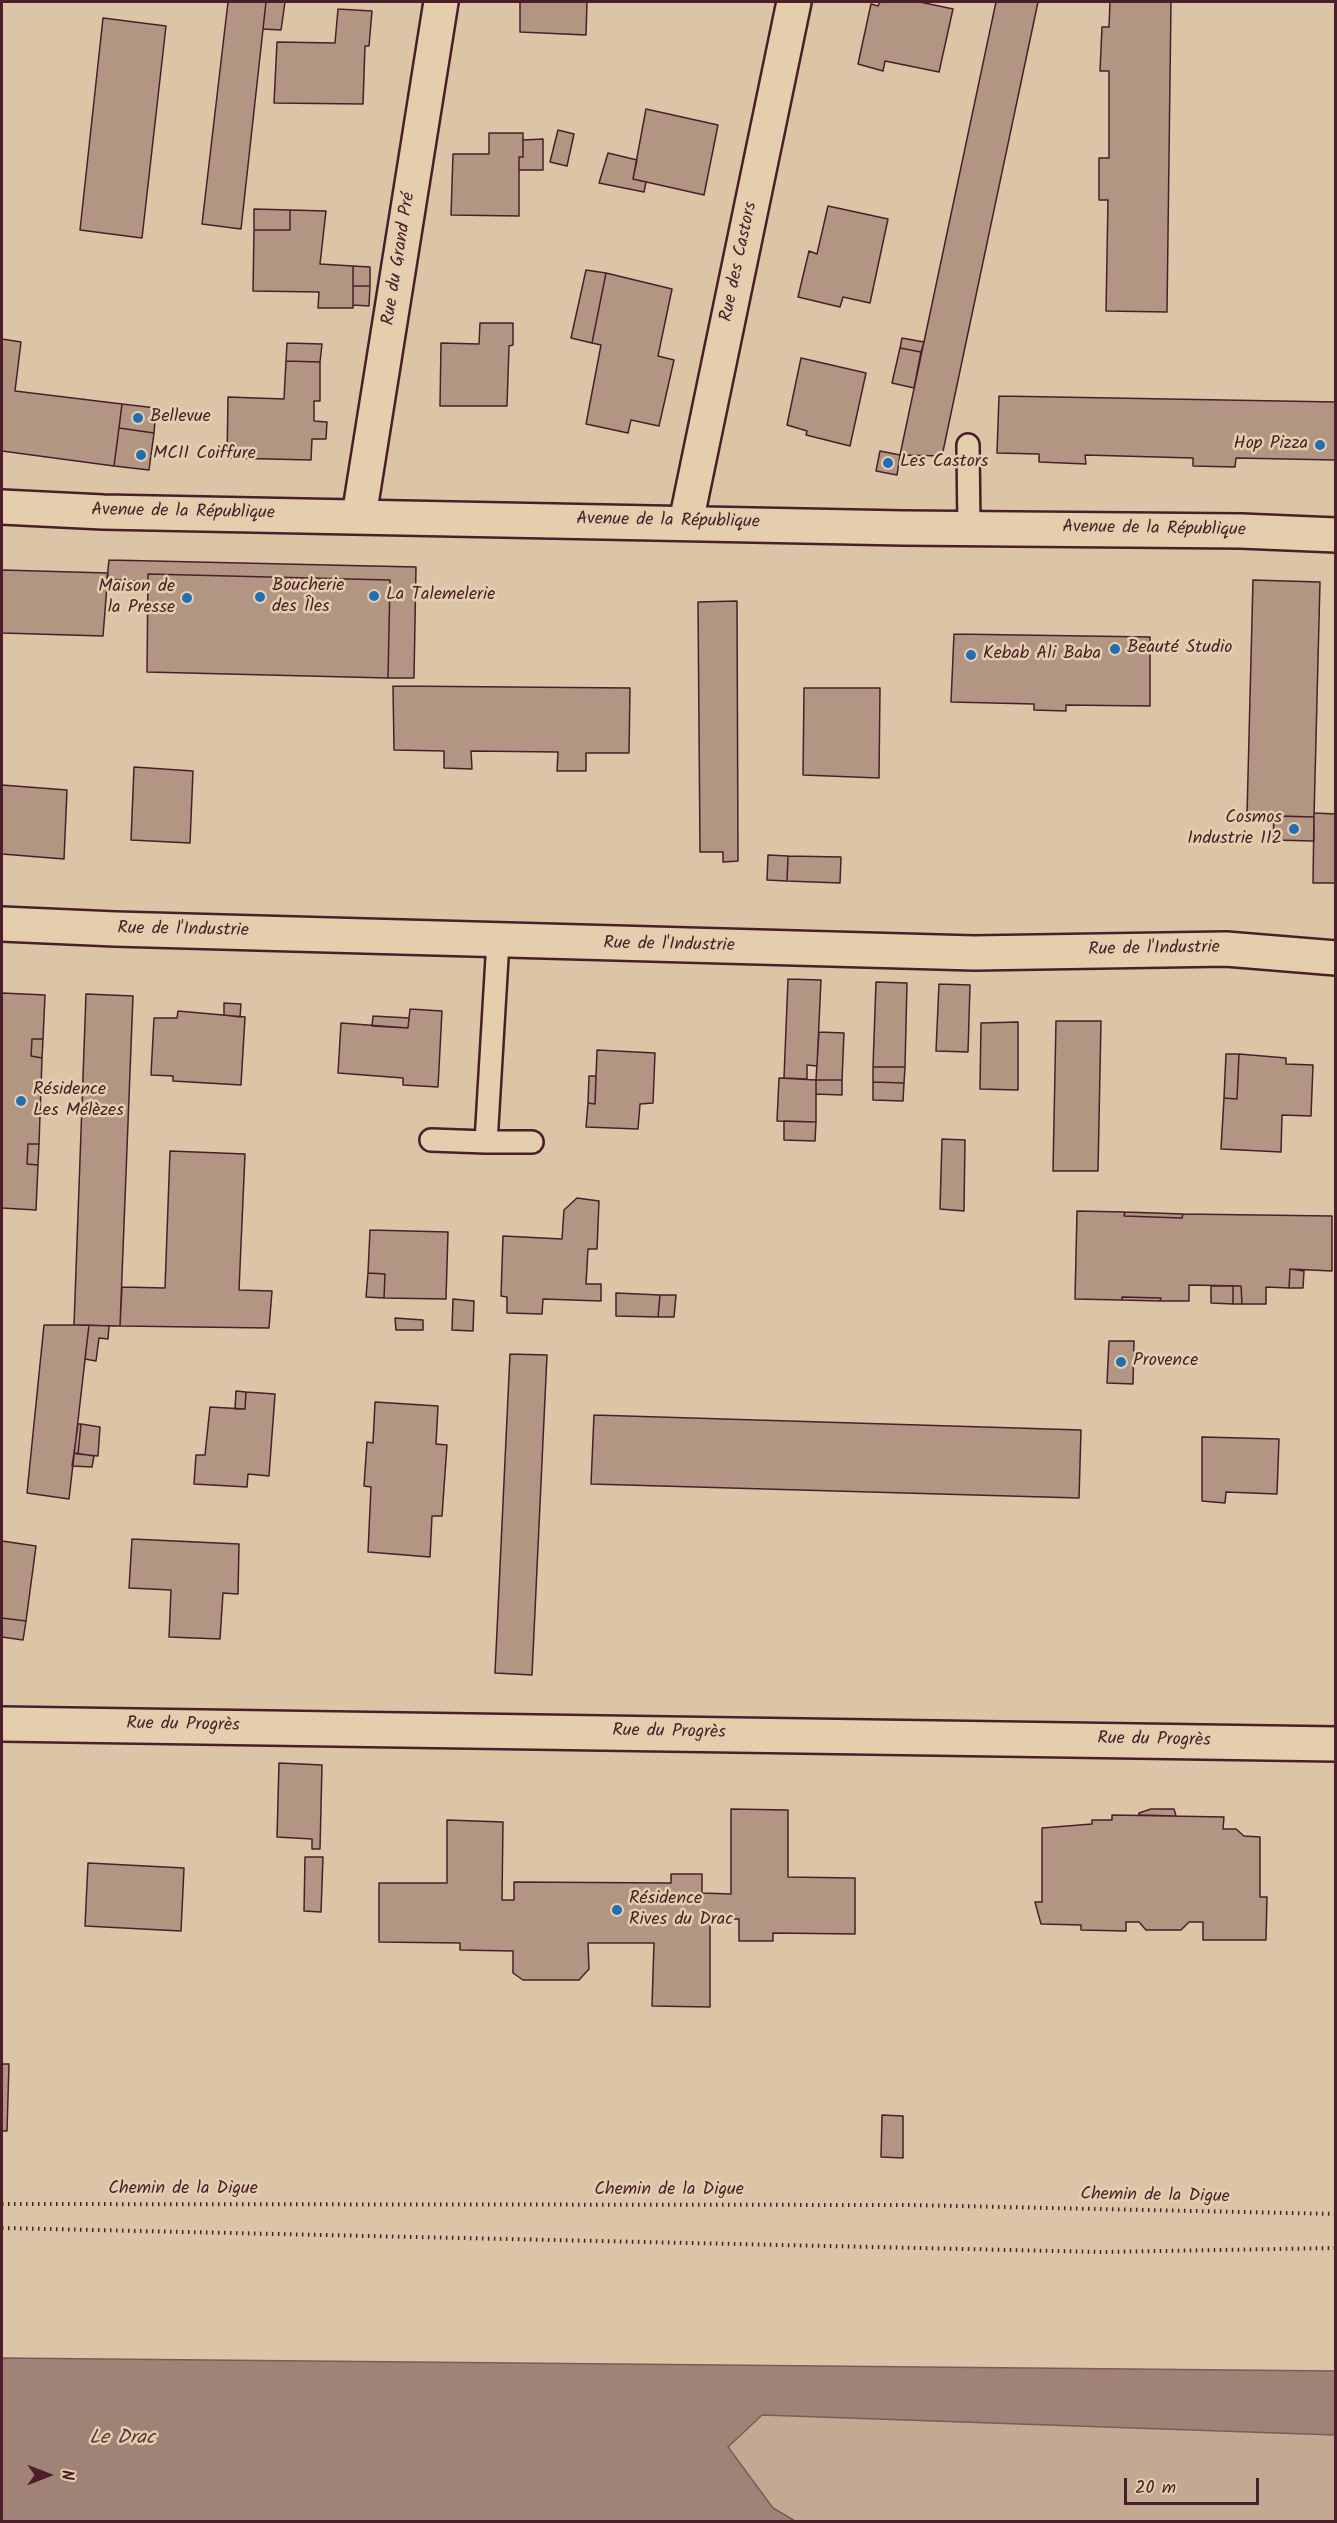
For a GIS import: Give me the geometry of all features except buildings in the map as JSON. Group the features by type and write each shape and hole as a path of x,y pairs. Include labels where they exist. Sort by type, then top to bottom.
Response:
{"street":[{"name":"Rue du Grand Pré","path":"360,516 441,2"},
{"name":"Rue des Castors","path":"686,522 794,2"},
{"name":"Avenue de la République","path":"2,507 103,512 1242,531 1335,535"},
{"name":"Rue de l'Industrie","path":"2,924 115,930 974,953 1226,949 1335,958"},
{"name":"Rue du Progrès","path":"2,1724 1335,1744"}],"lane":[{"path":"968,445 969,528"},
{"path":"486,1142 498,941"},
{"path":"431,1140 532,1142"}],"path":[{"name":"Chemin de la Digue","path":"2,2204 909,2205 1335,2214"},
{"path":"2,2228 1102,2252 1335,2248"}],"shaded area":[{"path":"761,2415 1335,2435 1335,2521 795,2521 773,2508 728,2447"}],"water":[{"name":"Le Drac","path":"2,2358 1335,2371 1335,2435 762,2415 728,2447 773,2508 795,2521 2,2521"}],"place":[{"name":"Bellevue","path":"138,418"},
{"name":"Hop Pizza","path":"1320,445"},
{"name":"MCII Coiffure","path":"141,455"},
{"name":"Les Castors","path":"888,463"},
{"name":"La Talemelerie","path":"374,596"},
{"name":"Boucherie des Îles","path":"260,597"},
{"name":"Maison de la Presse","path":"187,598"},
{"name":"Beauté Studio","path":"1115,649"},
{"name":"Kebab Ali Baba","path":"971,655"},
{"name":"Cosmos Industrie 112","path":"1294,829"},
{"name":"Résidence Les Mélèzes","path":"21,1101"},
{"name":"Provence","path":"1121,1362"},
{"name":"Résidence Rives du Drac","path":"617,1910"}]}
